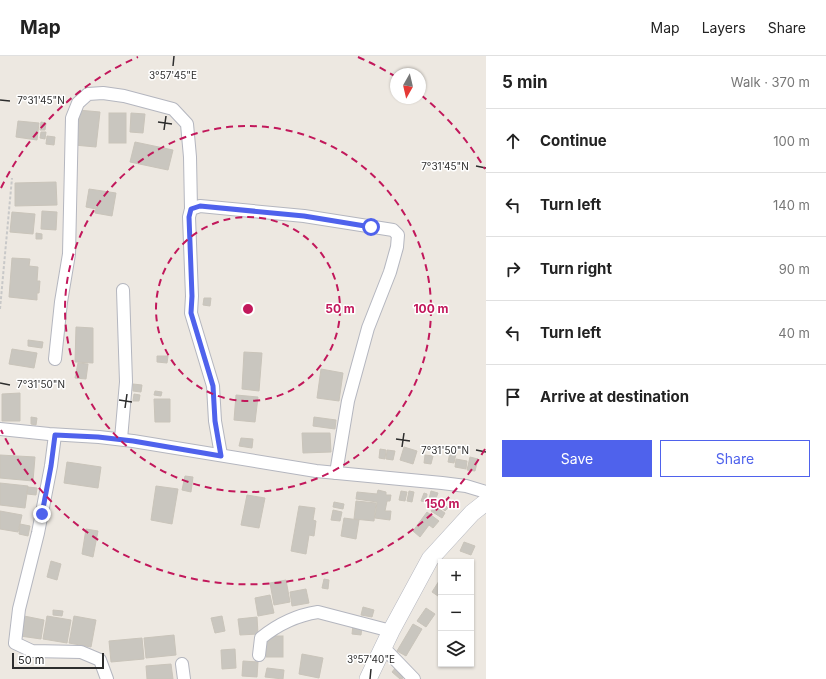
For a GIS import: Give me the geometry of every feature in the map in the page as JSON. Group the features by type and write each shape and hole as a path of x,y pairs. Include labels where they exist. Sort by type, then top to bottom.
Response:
{"main road":[{"path":"368,679 391,631 430,559 472,514 486,502"}],"street":[{"path":"55,359 61,302 69,254 72,118 78,103 88,94 103,93 124,96 173,109 187,124 190,157 191,209 189,217 192,296 191,313 213,386 215,421 221,456"},
{"path":"191,209 200,206 304,216 392,230 398,235 397,247 390,272 368,328 348,401 336,473"},
{"path":"121,439 126,382 123,290"},
{"path":"0,428 55,435 121,439 316,471 442,483 466,486 486,492"},
{"path":"55,435 42,514 19,609 15,643 32,651 81,652 100,660 107,679"},
{"path":"259,655 261,638 303,614 318,612 391,631"},
{"path":"383,647 414,679"},
{"path":"182,664 184,679"}],"path":[{"path":"0,309 12,178"}],"building":[{"path":"78,110 100,112 96,147 74,145"},
{"path":"109,113 126,113 126,143 109,143"},
{"path":"131,113 145,114 143,133 130,132"},
{"path":"18,121 39,123 37,140 16,137"},
{"path":"41,122 46,123 45,130 40,130"},
{"path":"41,132 46,132 45,139 40,138"},
{"path":"47,136 55,137 54,145 46,144"},
{"path":"135,142 173,150 168,170 130,162"},
{"path":"56,182 57,205 15,206 15,183"},
{"path":"89,189 116,193 112,216 95,213 96,209 86,207"},
{"path":"42,211 57,212 56,230 41,229"},
{"path":"12,212 35,214 33,234 10,232"},
{"path":"36,233 42,234 42,239 36,239"},
{"path":"12,258 30,259 29,266 38,267 37,281 40,281 37,300 9,297"},
{"path":"204,298 211,298 210,306 203,305"},
{"path":"76,327 93,328 93,363 75,362"},
{"path":"28,340 43,342 42,348 28,346"},
{"path":"12,349 37,353 34,368 9,364"},
{"path":"244,352 262,353 259,391 242,389"},
{"path":"157,356 168,356 167,363 157,362"},
{"path":"78,363 88,364 86,379 75,378"},
{"path":"321,369 343,373 339,401 317,398"},
{"path":"133,384 142,385 141,392 133,391"},
{"path":"155,391 162,392 161,396 154,395"},
{"path":"20,393 20,421 2,421 2,394"},
{"path":"134,394 140,395 139,401 133,401"},
{"path":"236,395 258,397 255,422 234,420"},
{"path":"154,399 170,399 170,422 155,422"},
{"path":"31,417 37,418 36,425 31,424"},
{"path":"314,417 336,420 335,429 313,426"},
{"path":"302,433 330,433 331,452 303,453"},
{"path":"241,438 253,439 252,448 239,446"},
{"path":"404,447 417,451 413,464 400,460"},
{"path":"451,448 457,449 454,463 448,462"},
{"path":"380,449 386,450 385,459 379,458"},
{"path":"387,450 395,451 393,460 386,459"},
{"path":"0,455 35,457 33,481 0,478"},
{"path":"425,455 433,456 431,464 424,463"},
{"path":"470,457 478,459 475,471 467,470"},
{"path":"456,459 467,461 466,469 455,467"},
{"path":"67,462 101,467 98,488 64,483"},
{"path":"185,476 193,477 191,492 182,490"},
{"path":"0,483 28,486 25,508 0,505"},
{"path":"156,486 178,489 172,524 151,520"},
{"path":"28,487 37,488 36,495 27,494"},
{"path":"378,490 386,492 386,495 391,495 390,501 387,501 385,511 391,511 390,520 375,518 377,502 356,499 357,492 377,494"},
{"path":"401,491 407,492 405,501 399,500"},
{"path":"409,491 414,492 412,502 407,501"},
{"path":"431,491 438,493 435,501 429,499"},
{"path":"424,493 427,494 426,502 421,501"},
{"path":"247,495 265,498 259,528 241,525"},
{"path":"356,501 376,503 374,521 354,519"},
{"path":"441,501 448,508 445,511 438,505"},
{"path":"334,502 344,504 343,509 333,507"},
{"path":"299,506 315,508 313,520 316,521 314,536 309,535 306,554 291,551"},
{"path":"435,506 445,513 442,518 431,511"},
{"path":"333,510 342,512 340,521 331,520"},
{"path":"0,511 22,515 18,532 0,529"},
{"path":"427,512 439,521 433,528 429,525 420,537 413,531"},
{"path":"344,518 359,520 356,539 341,536"},
{"path":"20,524 30,526 28,536 19,534"},
{"path":"86,529 98,531 93,557 82,554"},
{"path":"464,542 475,546 471,555 460,551"},
{"path":"51,561 61,564 57,580 47,577"},
{"path":"324,579 329,580 328,589 322,588"},
{"path":"286,580 290,602 274,605 270,583"},
{"path":"438,583 438,596 432,592"},
{"path":"306,589 309,603 292,606 290,592"},
{"path":"270,595 274,613 258,616 255,598"},
{"path":"363,607 374,610 372,617 361,615"},
{"path":"426,608 435,614 426,627 417,621"},
{"path":"53,610 63,611 62,616 53,615"},
{"path":"24,616 44,620 41,639 20,636"},
{"path":"47,616 71,620 67,643 43,639"},
{"path":"74,616 96,620 91,647 69,643"},
{"path":"222,616 225,631 215,633 211,618"},
{"path":"257,617 258,634 240,635 238,619"},
{"path":"413,624 422,629 406,656 397,651"},
{"path":"353,625 362,626 361,635 352,634"},
{"path":"174,635 176,655 146,658 144,638"},
{"path":"266,636 283,636 283,657 266,657"},
{"path":"142,638 144,659 111,662 109,641"},
{"path":"235,649 236,668 222,669 221,650"},
{"path":"302,654 323,658 319,678 299,674"},
{"path":"243,661 258,662 257,677 242,676"},
{"path":"171,664 173,679 147,679 146,666"},
{"path":"396,667 405,675 402,679 392,672"},
{"path":"267,668 284,670 283,679 265,677"}],"route":[{"path":"42,514 55,435 98,437 133,441 221,456 215,421 213,386 191,313 192,296 189,217 191,209 200,206 304,216 371,227"}]}
